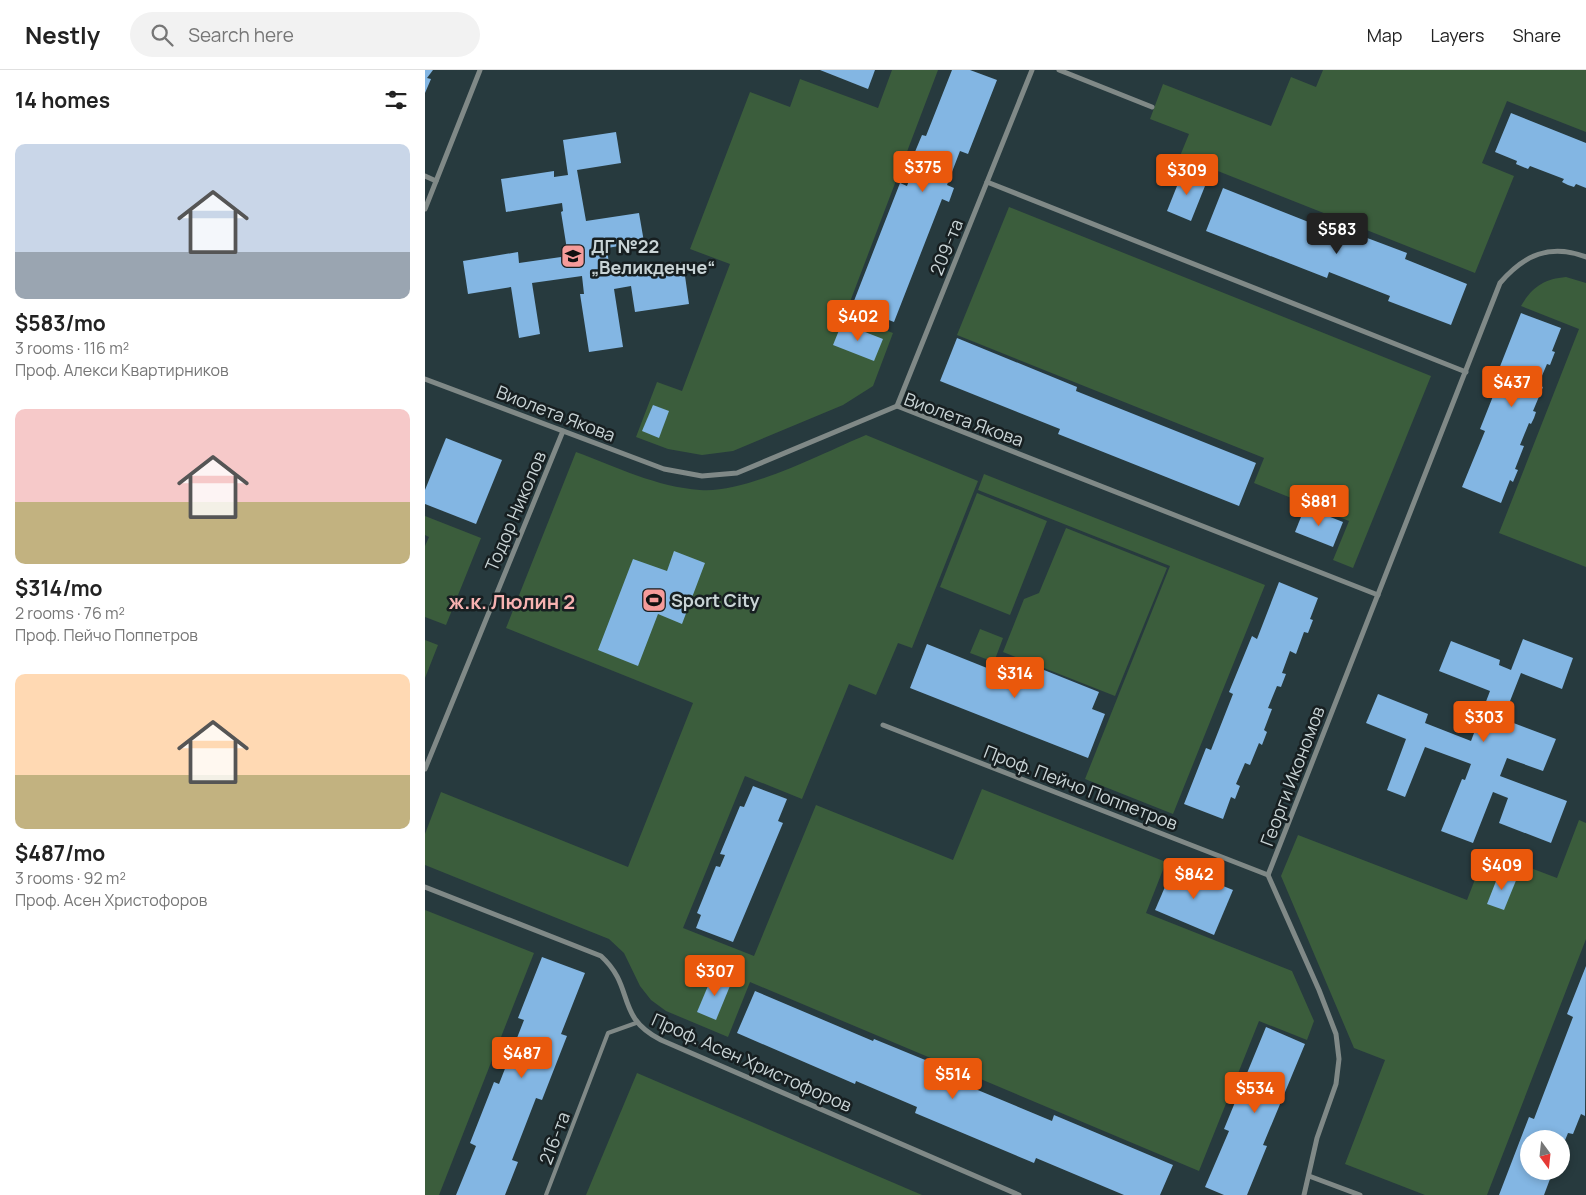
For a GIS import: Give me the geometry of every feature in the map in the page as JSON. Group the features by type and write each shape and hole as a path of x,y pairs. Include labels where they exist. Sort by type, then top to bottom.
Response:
{"street":[{"path":"425,209 480,70"},
{"name":"209-та","path":"897,406 1032,70"},
{"path":"1059,70 1152,107"},
{"path":"425,176 436,181"},
{"path":"987,182 1466,372"},
{"name":"Георги Икономов","path":"1268,875 1500,283 1514,267 1532,256 1553,251 1574,252 1586,257"},
{"name":"Виолета Якова","path":"425,378 664,468 702,476 737,473 897,406 1378,594"},
{"name":"Тодор Николов","path":"425,769 563,431"},
{"name":"Проф. Пейчо Поппетров","path":"883,725 1268,875"},
{"path":"1268,875 1319,990 1336,1034 1339,1059 1336,1084 1317,1138 1304,1195"},
{"name":"Проф. Асен Христофоров","path":"425,887 601,956 613,966 621,979 628,1009 635,1023 647,1033 1019,1195"},
{"path":"1309,1176 1360,1195"}],"lane":[{"name":"216-та","path":"546,1195 608,1033 635,1023"}],"green space":[{"path":"892,70 938,70 845,315 893,333 873,386 843,405 733,451 702,455 668,449 636,437 657,382 682,391 730,264 690,249 750,92 790,107 800,79 878,108"},
{"path":"1323,70 1586,70 1586,132 1507,101 1482,163 1514,176 1475,273 1180,156 1189,134 1150,119 1163,84 1271,126 1291,77 1316,87"},
{"path":"1009,207 1431,376 1353,568 1333,560 1349,521 1254,483 1264,458 957,335"},
{"path":"1566,277 1586,283 1586,567 1499,533 1579,329 1521,306 1539,285"},
{"path":"866,435 978,481 912,648 898,643 876,695 849,684 802,799 745,776 683,928 754,956 816,805 953,860 982,789 1166,862 1146,913 1292,971 1314,1021 1307,1040 1259,1021 1199,1171 750,982 728,1037 666,1011 651,1000 640,986 624,953 609,939 425,865 425,834 441,792 628,867 693,703 506,628 576,452 652,481 684,488 718,490 739,486 784,471"},
{"path":"984,474 1265,585 1173,814 1085,779 1170,566 978,490"},
{"path":"977,493 1047,521 1010,615 940,587"},
{"path":"425,516 481,538 446,625 425,617 425,546 429,537 425,535"},
{"path":"1066,528 1167,568 1115,696 1003,652 1024,599 1039,593"},
{"path":"980,629 1003,638 994,662 970,653"},
{"path":"425,640 438,645 425,678"},
{"path":"1579,820 1586,823 1586,939 1487,1195 1425,1195 1345,1164 1385,1060 1354,1048 1281,876 1298,835 1467,900 1486,851 1557,878"},
{"path":"425,910 534,953 439,1195 425,1195"},
{"path":"637,1073 922,1195 586,1195"}],"building":[{"path":"425,70 433,70 427,78 431,79 425,93"},
{"path":"820,70 875,70 868,89"},
{"path":"952,70 970,70 997,80 968,154 960,151 947,185 954,188 949,202 942,199 894,322 852,306 900,183 907,186 912,173 907,171 922,135 926,136"},
{"path":"1511,113 1586,143 1586,188 1576,184 1574,187 1568,185 1562,182 1564,179 1530,166 1528,169 1516,164 1517,161 1495,152"},
{"path":"616,132 621,163 577,170 586,221 639,213 644,242 607,248 610,273 683,262 689,304 635,312 631,286 614,289 623,347 589,352 580,294 584,294 582,276 532,283 540,334 519,338 511,287 468,294 463,261 518,252 519,263 568,256 561,212 563,211 562,203 506,212 501,179 554,171 554,177 568,175 563,140"},
{"path":"1183,171 1207,181 1191,221 1167,211"},
{"path":"1223,188 1344,236 1346,230 1407,253 1405,259 1467,284 1451,325 1388,301 1390,296 1329,272 1327,278 1206,231"},
{"path":"1521,313 1561,328 1552,351 1555,352 1550,365 1547,364 1538,385 1543,387 1533,411 1536,412 1534,418 1531,424 1529,423 1520,445 1524,446 1515,469 1518,470 1513,482 1510,480 1501,503 1462,487 1485,431 1480,429 1503,371 1499,369"},
{"path":"842,323 883,339 874,361 833,345"},
{"path":"957,338 1077,387 1076,391 1256,463 1239,506 1058,434 1060,429 940,381"},
{"path":"653,405 669,411 659,438 642,431"},
{"path":"446,438 502,460 476,524 425,504 425,490"},
{"path":"1305,507 1343,522 1333,547 1295,532"},
{"name":"Sport City","path":"674,551 705,563 682,624 658,614 638,666 598,650 633,559 667,571"},
{"path":"1279,582 1318,598 1310,619 1313,620 1308,633 1304,632 1296,654 1290,651 1282,673 1286,674 1281,687 1277,686 1268,708 1272,709 1264,730 1267,732 1262,745 1259,743 1250,765 1245,763 1236,784 1240,786 1235,799 1231,797 1223,819 1184,804 1206,748 1211,750 1233,694 1229,692 1252,636 1257,639"},
{"path":"1523,639 1573,658 1562,689 1521,673 1503,719 1556,739 1543,771 1507,758 1500,776 1567,801 1551,843 1499,823 1508,798 1493,792 1473,843 1441,831 1462,779 1465,780 1471,764 1425,747 1405,797 1387,790 1406,739 1366,723 1378,694 1428,714 1425,723 1471,741 1490,691 1439,671 1451,641 1500,660 1499,665 1511,670"},
{"path":"927,644 1012,678 1019,660 1099,692 1092,709 1105,714 1088,758 910,688"},
{"path":"753,786 787,799 778,821 783,823 733,942 696,928 701,915 697,913 716,866 720,867 725,855 720,854 740,806 744,807"},
{"path":"1174,866 1233,890 1214,935 1155,910"},
{"path":"1500,871 1517,878 1504,910 1487,904"},
{"path":"542,957 585,973 561,1034 567,1036 542,1100 536,1098 512,1160 518,1162 505,1195 456,1195 476,1146 470,1143 494,1082 499,1084 524,1020 518,1018"},
{"path":"1586,966 1585,1116 1581,1114 1573,1134 1570,1133 1570,1130 1524,1130 1529,1117 1534,1119 1573,1017 1567,1014"},
{"path":"713,974 732,981 716,1020 697,1012"},
{"path":"755,991 873,1041 874,1039 935,1064 932,1071 1052,1121 1054,1115 1173,1165 1160,1195 1124,1195 1036,1158 1034,1163 915,1113 917,1107 856,1081 855,1084 737,1033"},
{"path":"1266,1027 1305,1044 1263,1145 1267,1146 1247,1195 1224,1195 1205,1187 1229,1131 1224,1129"},
{"path":"1520,1140 1520,1180 1550,1180 1544,1195 1499,1195"}],"place":[{"name":"ДГ №22 „Великденче“","path":"573,256"},
{"name":"Sport City","path":"654,600"}],"district":[{"name":"ж.к. Люлин 2","path":"512,601"}]}
